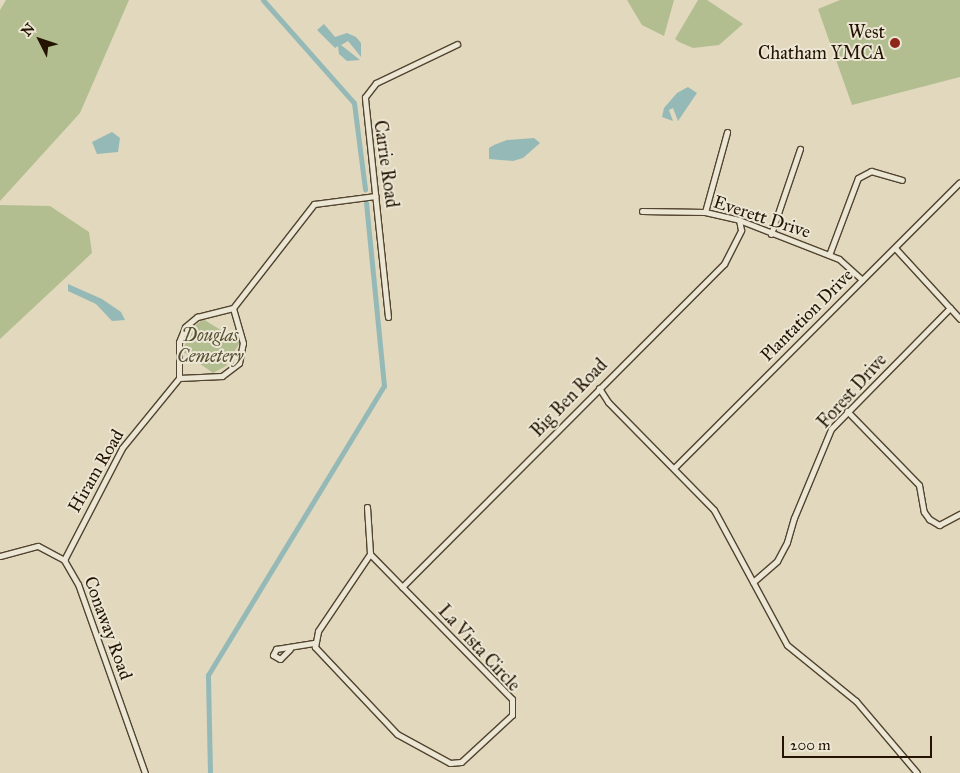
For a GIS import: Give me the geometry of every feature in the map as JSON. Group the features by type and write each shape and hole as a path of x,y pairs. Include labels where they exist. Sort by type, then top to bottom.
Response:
{"street":[{"name":"Carrie Road","path":"388,316 380,225 374,196 364,106 368,91 376,83 457,44"},
{"path":"705,212 727,132"},
{"path":"771,234 800,149"},
{"path":"829,255 858,178 871,171 902,180"},
{"name":"Plantation Drive","path":"674,468 960,182"},
{"path":"232,308 243,343 238,363 222,376 179,378 179,342 185,327 197,317 232,308 314,204 374,196"},
{"name":"Everett Drive","path":"642,211 705,212 739,220 839,259 862,280"},
{"name":"Big Ben Road","path":"402,587 724,264 741,230 739,220"},
{"path":"896,248 960,319"},
{"name":"Forest Drive","path":"753,582 777,561 787,542 824,443 847,411 950,308"},
{"name":"Hiram Road","path":"64,560 122,448 179,378"},
{"path":"599,388 608,402 714,510 787,645 856,701 917,773"},
{"path":"847,411 919,485 924,512 929,519 939,524 960,514"},
{"path":"290,649 314,643 318,631 370,554 367,507"},
{"name":"Conaway Road","path":"0,556 38,546 64,560 78,584 145,773"},
{"name":"La Vista Circle","path":"314,643 319,652 397,734 450,763 461,762 512,715 512,700 370,554"}],"green space":[{"path":"6,0 129,0 80,113 0,201 0,10"},
{"path":"627,0 674,0 664,36 642,25"},
{"path":"698,0 707,0 743,24 719,45 693,48 679,42 675,39"},
{"name":"West Chatham YMCA","path":"840,0 960,0 960,77 852,105 818,9"},
{"path":"0,205 50,206 89,232 92,253 0,339"},
{"name":"Douglas Cemetery","path":"203,319 240,342 226,366 213,373 182,351 193,328"}],"water":[{"path":"324,24 335,37 347,33 356,37 361,43 361,57 348,41 341,45 360,60 347,61 339,54 338,46 335,48 317,30"},
{"path":"688,87 697,93 678,121 673,108 669,110 673,121 662,117 664,108 677,93"},
{"path":"112,132 120,138 118,152 97,154 92,142"},
{"path":"534,138 540,143 523,158 513,161 489,159 489,148 494,145 507,140"},
{"path":"68,284 102,299 121,312 125,320 112,321 96,304 68,291"}],"waterway":[{"path":"263,0 354,103 365,189"},
{"path":"210,773 208,675 384,386 366,203"}],"place":[{"name":"West Chatham YMCA","path":"895,43"}]}
